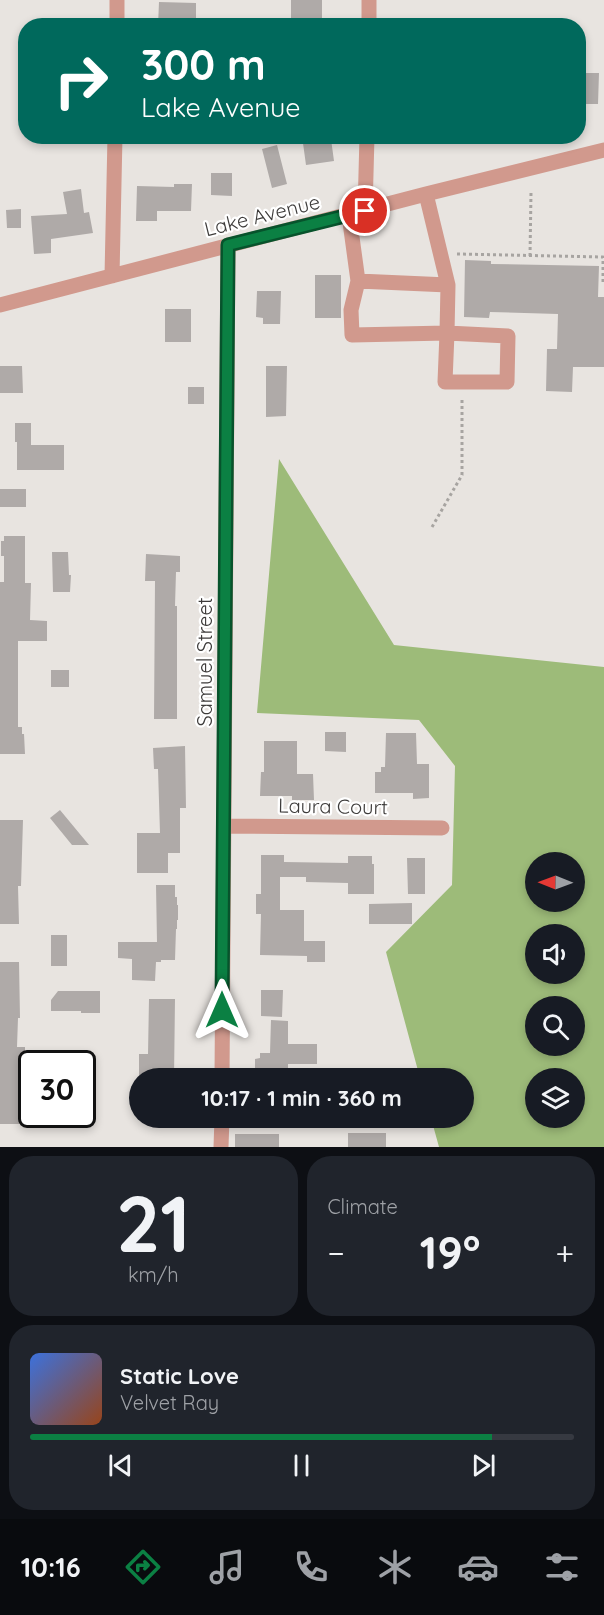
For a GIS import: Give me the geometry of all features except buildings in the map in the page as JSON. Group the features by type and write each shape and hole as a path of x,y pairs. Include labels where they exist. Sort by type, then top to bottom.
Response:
{"street":[{"path":"117,0 117,18"},
{"path":"369,0 369,18"},
{"path":"112,276 114,144"},
{"path":"365,211 367,144"},
{"name":"Lake Avenue","path":"0,304 604,150"},
{"path":"350,215 358,281 351,310 352,335 447,333 508,336 507,382 445,382 447,333 448,285 426,194"},
{"name":"Samuel Street","path":"222,1068 228,245"},
{"path":"358,281 448,285"},
{"name":"Laura Court","path":"224,826 442,828"},
{"path":"221,1147 222,1128"}],"path":[{"path":"530,256 531,192"},
{"path":"456,254 603,257 603,283"},
{"path":"432,527 462,475 462,394"}],"green space":[{"path":"279,459 394,645 604,667 604,1147 439,1147 434,1128 474,1128 474,1068 417,1068 386,952 452,885 455,766 419,720 257,713"}],"route":[{"path":"222,1010 228,245 365,211"}]}
